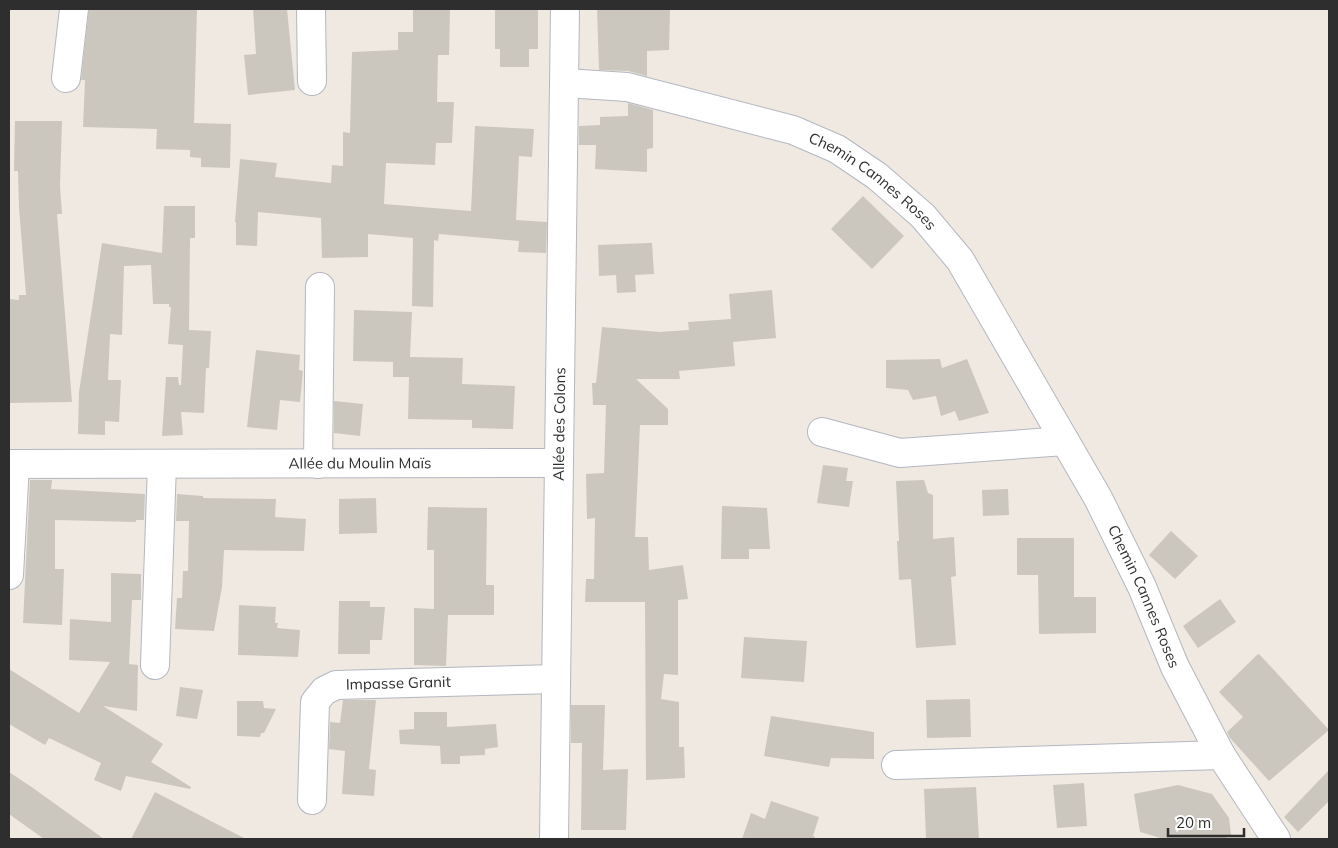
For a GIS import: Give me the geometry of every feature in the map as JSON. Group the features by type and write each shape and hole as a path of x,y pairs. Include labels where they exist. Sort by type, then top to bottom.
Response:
{"street":[{"path":"66,78 74,9"},
{"path":"311,9 312,81"},
{"name":"Allée des Colons","path":"554,839 565,9"},
{"name":"Chemin Cannes Roses","path":"565,83 626,87 793,130 837,149 877,176 923,216 960,260 1065,441 1120,541 1142,587 1175,667 1221,755 1276,839"},
{"path":"318,464 320,287"},
{"path":"822,432 900,453 1065,441"},
{"name":"Allée du Moulin Maïs","path":"9,576 12,464 559,463"},
{"path":"155,665 162,464"},
{"name":"Impasse Granit","path":"312,800 315,702 324,691 336,685 556,679"},
{"path":"896,765 1221,755"}],"building":[{"path":"89,9 197,9 194,123 231,124 230,168 201,167 201,158 190,157 190,150 156,149 157,129 83,127 85,80 81,80"},
{"path":"253,9 287,9 295,90 248,95 244,55 256,54"},
{"path":"413,9 450,9 449,55 438,55 437,102 454,102 452,143 436,143 435,165 386,163 384,204 471,211 475,126 534,129 532,157 519,156 516,220 547,222 546,253 518,252 519,241 439,234 438,241 434,240 433,307 412,306 413,238 368,234 368,257 322,258 321,218 258,212 257,246 236,245 235,222 240,159 277,163 275,177 331,183 332,165 343,166 343,132 350,133 352,52 398,50 398,32 413,32"},
{"path":"495,9 538,9 538,49 529,49 529,67 500,67 500,49 495,49"},
{"path":"597,9 670,9 669,50 647,51 647,76 628,71 599,70"},
{"path":"628,103 653,110 653,148 647,149 647,172 595,169 596,145 579,145 579,126 600,125 600,117 628,116"},
{"path":"15,121 62,121 60,186 62,214 57,214 72,402 9,403 9,299 19,300 19,295 26,295 18,171 14,171"},
{"path":"863,196 904,236 872,269 831,229"},
{"path":"164,206 195,206 195,238 190,238 189,330 211,331 209,368 206,368 204,413 181,412 183,435 162,436 166,377 178,377 179,385 181,385 183,345 168,344 171,307 169,307 169,304 153,304 151,265 124,266 122,335 110,334 108,380 121,380 119,422 105,421 105,435 78,434 79,392 102,243 162,253"},
{"path":"652,243 654,274 635,275 636,292 617,293 616,275 599,276 598,245"},
{"path":"772,290 776,338 733,342 735,366 679,371 680,379 636,379 668,409 668,425 640,425 635,537 648,537 649,570 683,565 688,599 678,600 678,675 664,674 661,699 679,702 679,747 684,747 685,778 646,780 645,602 585,602 586,579 594,579 595,518 587,519 586,474 604,473 606,405 593,405 592,383 596,383 602,327 659,332 689,330 688,322 731,319 729,294"},
{"path":"354,310 412,312 410,357 463,358 462,384 515,386 513,429 472,428 472,420 408,419 409,377 393,377 393,362 353,361"},
{"path":"256,350 300,355 299,370 303,371 300,402 280,400 277,430 247,427"},
{"path":"940,359 942,368 967,359 989,413 959,421 955,411 941,416 936,396 913,400 908,390 886,388 886,360"},
{"path":"334,401 363,404 360,436 334,433"},
{"path":"823,465 848,468 846,481 853,481 849,507 817,503"},
{"path":"30,480 52,480 51,489 145,494 144,520 136,520 136,522 55,520 55,569 64,569 62,625 23,623"},
{"path":"924,480 928,493 933,495 933,539 954,537 956,576 951,577 956,645 916,648 911,579 899,580 896,481"},
{"path":"1008,489 1009,515 983,516 982,490"},
{"path":"177,494 203,496 203,498 276,499 275,517 306,519 304,551 224,550 222,587 214,631 175,629 177,598 182,598 183,571 188,571 189,521 176,521"},
{"path":"376,498 377,533 339,534 339,499"},
{"path":"722,506 767,508 770,549 749,549 749,559 721,559"},
{"path":"428,507 487,508 486,585 494,585 494,615 448,615 446,666 414,665 414,608 434,609 434,550 427,550"},
{"path":"1171,531 1198,556 1175,579 1149,555"},
{"path":"1017,538 1074,538 1074,597 1096,597 1096,633 1039,634 1038,575 1017,575"},
{"path":"111,573 141,574 141,600 132,600 129,664 138,665 137,711 103,706 163,744 151,762 191,787 190,789 126,776 121,791 94,780 101,763 49,738 45,745 9,724 9,669 79,713 110,662 69,660 70,619 111,622"},
{"path":"1220,599 1236,622 1198,648 1183,626"},
{"path":"339,601 370,601 370,607 385,607 382,640 370,640 370,654 338,654"},
{"path":"239,605 276,607 275,623 278,623 277,628 300,630 298,657 238,655"},
{"path":"744,637 807,641 804,682 741,678"},
{"path":"1258,654 1329,730 1269,781 1230,738 1227,732 1243,717 1219,692"},
{"path":"180,687 203,690 197,719 176,716"},
{"path":"970,699 971,737 927,738 926,700"},
{"path":"343,700 376,700 369,769 376,770 374,796 342,794 345,751 329,749 330,722 340,723"},
{"path":"237,701 263,701 264,708 276,709 260,737 237,736"},
{"path":"571,705 605,705 603,770 628,769 626,830 581,830 582,743 571,743"},
{"path":"414,712 447,712 447,727 496,724 498,747 485,749 485,755 460,756 460,764 441,764 440,746 400,744 399,730 414,729"},
{"path":"771,716 874,732 874,759 831,758 829,767 764,756"},
{"path":"1329,770 1329,801 1298,832 1284,817"},
{"path":"9,772 104,839 44,839 9,814"},
{"path":"1084,783 1087,826 1057,828 1053,785"},
{"path":"1178,785 1212,794 1229,818 1231,835 1223,839 1164,839 1140,832 1134,794"},
{"path":"976,787 979,839 926,839 924,789"},
{"path":"155,792 207,819 246,839 131,839"},
{"path":"771,801 819,817 813,836 815,837 814,839 742,839 751,813 765,819"}]}
